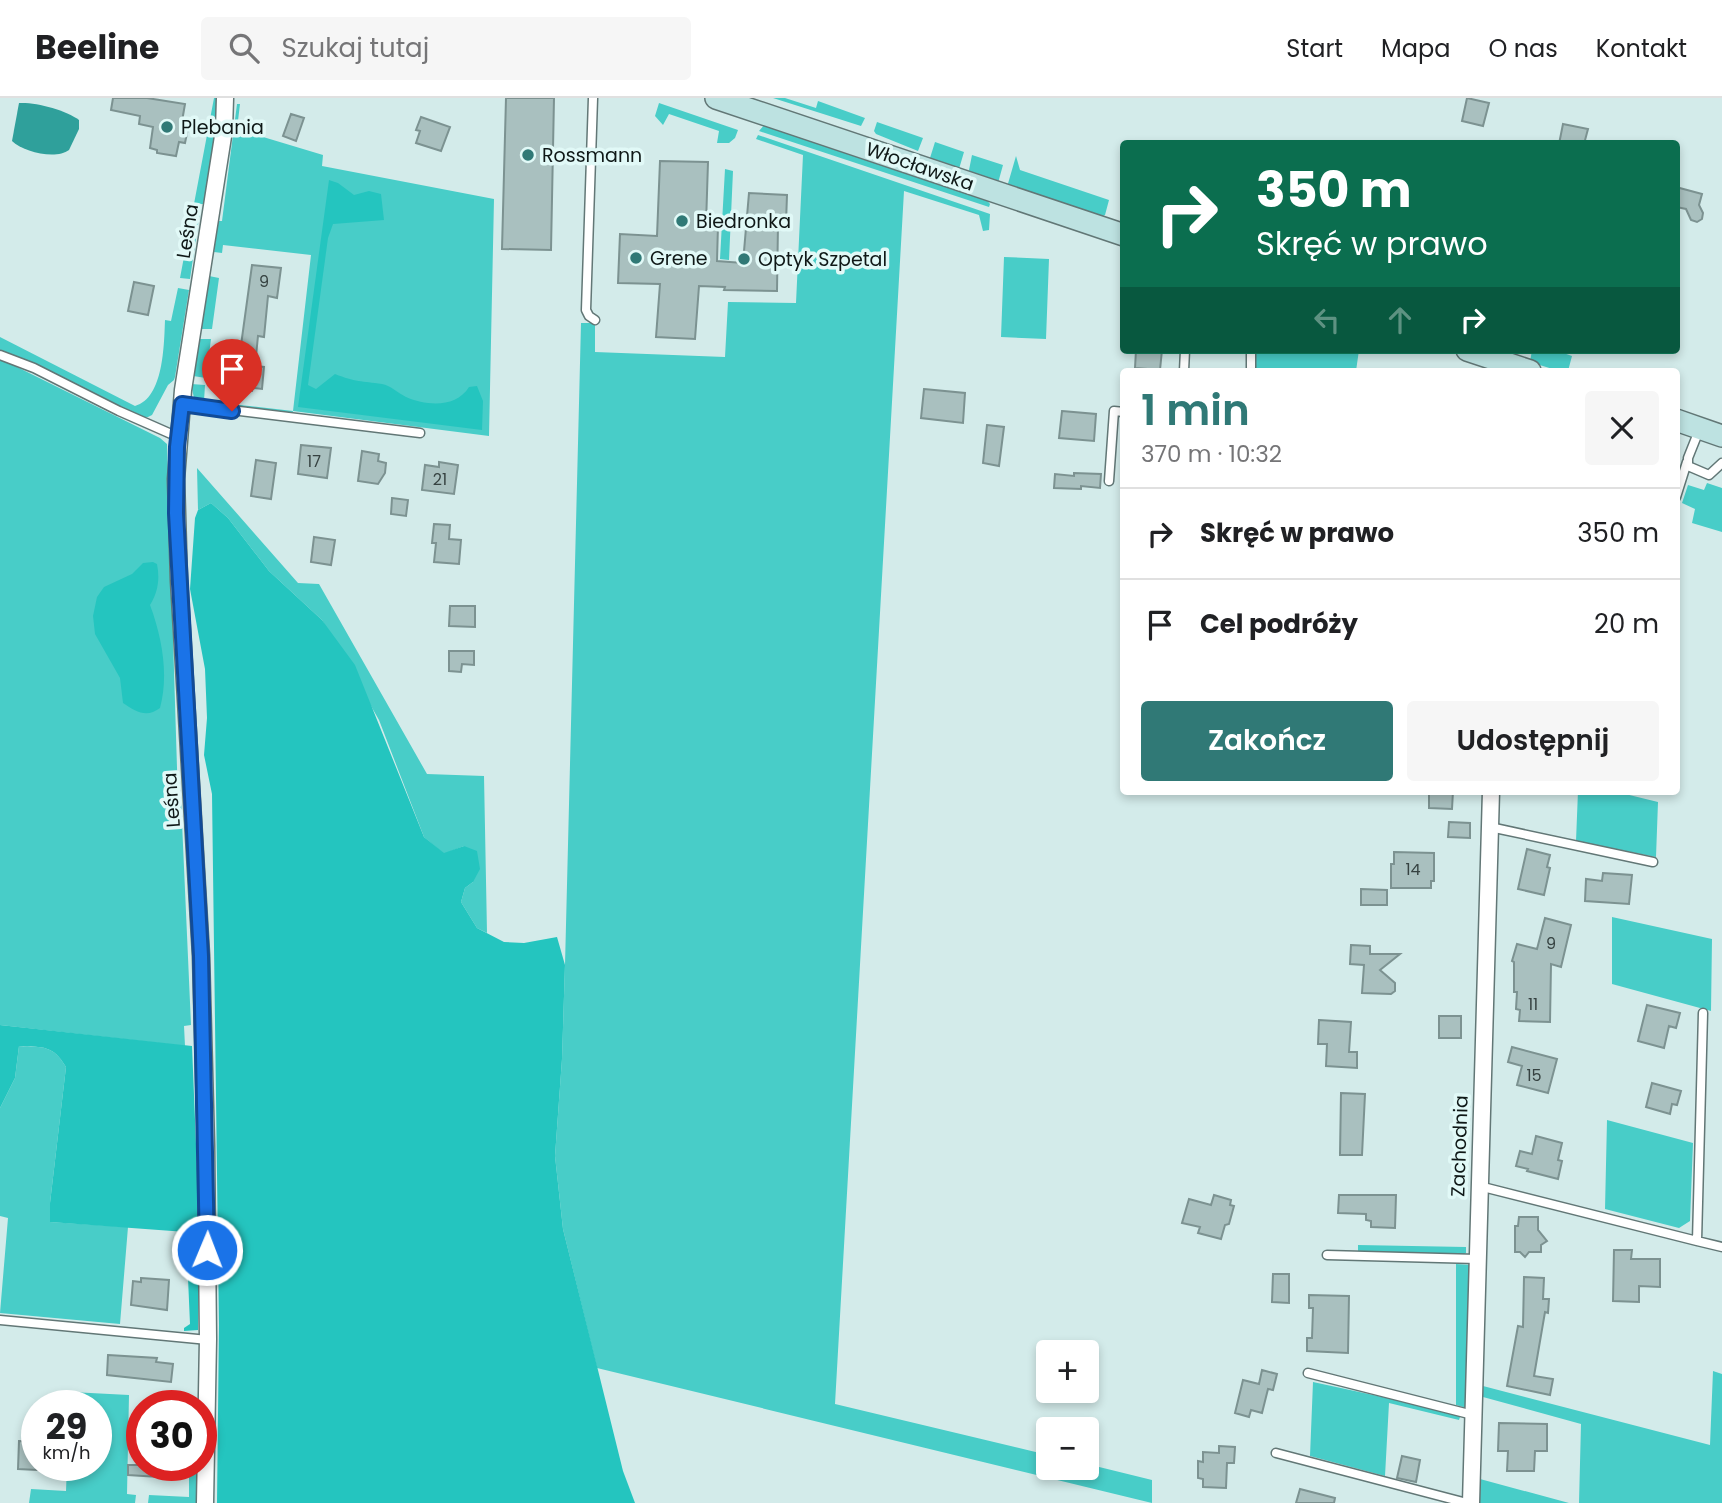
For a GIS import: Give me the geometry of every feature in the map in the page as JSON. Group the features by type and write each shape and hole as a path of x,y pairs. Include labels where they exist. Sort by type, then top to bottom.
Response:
{"main road":[{"name":"Włocławska","path":"716,98 1120,234"},
{"path":"1475,354 1502,367"},
{"path":"1680,421 1722,436"}],"street":[{"name":"Leśna","path":"205,1503 208,1197 201,956 176,513 178,437 224,130 225,98"},
{"name":"Zachodnia","path":"1469,1503 1491,795"}],"lane":[{"path":"593,98 586,310 595,320"},
{"path":"0,355 178,437"},
{"path":"182,404 420,433"},
{"path":"1109,481 1114,411 1120,412"},
{"path":"1680,484 1700,428"},
{"path":"1687,462 1691,469 1709,475 1722,463"},
{"path":"1490,827 1653,862"},
{"path":"1697,1241 1703,1013"},
{"path":"1479,1186 1722,1247"},
{"path":"1327,1255 1477,1258"},
{"path":"0,1320 208,1340"},
{"path":"1308,1373 1473,1415"},
{"path":"1276,1453 1469,1503"}],"shaded area":[{"path":"214,98 217,98 218,121 205,204 201,204 190,279 180,278"},
{"path":"773,98 785,98 816,108 818,101 865,118 861,126"},
{"path":"19,103 50,107 79,120 79,129 69,150 56,154 40,153 12,141"},
{"path":"659,103 738,130 735,138 729,143 717,143 719,131 669,114 663,125 655,116"},
{"path":"237,104 240,104 237,129 323,155 322,166 494,199 489,436 293,411 311,255 223,245 222,253 214,252 218,221 222,221"},
{"path":"877,122 923,138 918,151 876,134 874,131"},
{"path":"765,124 986,199 989,207 759,131"},
{"path":"758,135 990,214 989,230 983,231 979,215 904,191 835,1404 1036,1452 1036,1475 597,1368 563,1229 555,1156 565,965 581,323 595,323 595,352 725,357 728,302 796,303 803,155 756,139"},
{"path":"935,142 964,152 959,169 930,158"},
{"path":"972,155 1003,165 998,183 970,174"},
{"path":"1016,156 1020,170 1109,200 1105,215 1101,217 1007,187"},
{"path":"725,169 733,171 729,260 720,259"},
{"path":"329,180 354,195 369,191 381,194 384,220 333,224 328,238 308,385 316,389 335,374 385,385 406,397 432,403 457,399 469,387 477,386 483,401 482,430 298,407"},
{"path":"1004,257 1049,259 1046,339 1001,337"},
{"path":"209,276 219,278 212,329 201,329"},
{"path":"178,288 189,290 175,377 152,415 148,417 140,417 15,356 11,364 160,438 167,444 178,800 181,800 191,1025 184,1026 185,1046 0,1025 0,337 135,406 145,401 157,382 163,356 165,320 171,321"},
{"path":"199,339 211,339 206,378 193,376"},
{"path":"1256,354 1358,354 1356,368 1255,368"},
{"path":"1531,354 1572,356 1569,368 1549,368 1530,362"},
{"path":"191,384 205,385 204,401 293,411 292,415 199,402 194,398"},
{"path":"197,468 298,583 319,584 427,774 484,776 487,933 477,928 461,902 465,888 473,882 464,846 444,854 424,837 379,720 322,620 269,571 228,518 211,503 198,510"},
{"path":"1707,483 1722,488 1722,532 1692,523 1695,509 1682,503 1688,485 1704,490"},
{"path":"211,503 228,518 269,571 322,620 355,665 424,837 444,853 464,846 477,851 480,869 473,882 465,888 461,902 477,928 504,942 524,943 557,937 565,965 555,1156 563,1229 623,1471 635,1503 217,1503 219,1325 212,794 204,755 207,718 205,669 190,589 195,518 198,510"},
{"path":"143,563 157,564 158,580 150,605 161,643 164,682 160,708 146,713 123,703 120,678 95,634 93,616 97,597 104,587 132,574"},
{"path":"1578,795 1629,795 1658,802 1656,857 1576,841"},
{"path":"1612,917 1712,939 1711,1011 1612,984"},
{"path":"0,1025 192,1046 199,1218 198,1330 184,1331 190,1324 186,1232 50,1222 66,1067 52,1051 19,1046 15,1078 0,1108"},
{"path":"19,1046 52,1051 66,1067 50,1222 128,1227 120,1324 0,1313 8,1218 0,1216 0,1108 15,1078"},
{"path":"1607,1120 1693,1143 1690,1221 1679,1228 1605,1209"},
{"path":"1358,1245 1466,1247 1466,1253 1358,1253"},
{"path":"1456,1264 1471,1265 1467,1408 1456,1405"},
{"path":"1713,1371 1722,1374 1722,1503 1579,1503 1581,1424 1483,1397 1483,1386 1710,1445"},
{"path":"1313,1382 1461,1414 1459,1420 1389,1403 1385,1476 1310,1456"},
{"path":"112,1394 126,1395 127,1494 136,1495 135,1503 29,1503 31,1489 66,1491 66,1481 112,1481"},
{"path":"1099,1467 1152,1480 1152,1503 1057,1480 1099,1480"},
{"path":"1480,1479 1569,1503 1479,1503"},
{"path":"189,1481 197,1481 197,1503 148,1503 149,1495 189,1497"}],"building":[{"name":"Plebania","path":"113,98 147,98 185,104 181,127 188,128 185,143 179,142 176,156 157,153 157,150 150,148 153,127 139,124 140,116 111,110"},
{"path":"506,98 554,98 551,250 502,249"},
{"path":"1467,98 1489,103 1483,126 1462,121"},
{"path":"291,114 304,118 296,141 283,136"},
{"path":"421,117 450,127 441,151 416,143 420,131 416,130"},
{"path":"1563,124 1588,129 1585,140 1560,140"},
{"path":"660,161 708,162 706,225 718,225 717,261 743,263 749,193 787,195 786,223 778,224 777,291 724,290 725,287 699,286 695,339 656,337 660,284 618,283 620,234 657,236"},
{"path":"1680,188 1702,194 1699,205 1703,213 1702,219 1697,222 1691,220 1686,209 1680,208"},
{"path":"252,265 281,268 277,298 268,296 264,337 258,336 255,366 264,367 262,389 253,388 252,391 235,389"},
{"path":"134,282 154,286 148,315 128,311"},
{"path":"1136,354 1162,354 1160,368 1135,368"},
{"path":"924,389 965,393 963,423 921,418"},
{"path":"1062,411 1096,414 1094,441 1059,438"},
{"path":"987,425 1004,427 999,466 983,463"},
{"path":"301,445 331,448 327,478 298,474"},
{"path":"362,451 379,454 378,461 386,463 385,473 378,484 358,481"},
{"path":"256,460 276,463 271,499 251,496"},
{"path":"439,462 458,465 454,494 422,490 425,465 439,467"},
{"path":"1074,473 1101,474 1100,488 1054,488 1055,474 1074,476"},
{"path":"392,498 408,500 406,516 391,514"},
{"path":"434,524 450,525 449,539 461,540 459,564 434,562"},
{"path":"314,537 335,540 331,565 311,562"},
{"path":"450,606 475,606 475,627 449,626"},
{"path":"449,651 474,651 474,665 462,664 461,672 449,671"},
{"path":"1429,795 1453,795 1452,809 1429,808"},
{"path":"1449,822 1470,823 1470,838 1448,837"},
{"path":"1527,849 1550,855 1544,895 1518,889"},
{"path":"1394,852 1434,853 1434,881 1431,881 1431,888 1391,888"},
{"path":"1603,873 1632,875 1629,904 1585,901 1586,879 1602,881"},
{"path":"1361,889 1387,890 1387,905 1361,905"},
{"path":"1545,918 1571,925 1561,967 1551,964 1550,1022 1519,1021 1520,1010 1516,1009 1517,992 1514,992 1512,961 1517,944 1537,949"},
{"path":"1351,945 1370,946 1370,954 1400,954 1380,970 1395,983 1395,991 1391,994 1362,993 1364,965 1350,964"},
{"path":"1647,1005 1680,1013 1676,1028 1669,1026 1664,1048 1638,1041"},
{"path":"1439,1016 1461,1016 1461,1038 1439,1038"},
{"path":"1319,1020 1351,1022 1349,1052 1357,1052 1357,1068 1326,1066 1327,1044 1318,1044"},
{"path":"1512,1047 1557,1059 1548,1093 1517,1085 1522,1066 1508,1062"},
{"path":"1652,1083 1681,1091 1677,1105 1672,1104 1670,1114 1646,1107"},
{"path":"1341,1093 1365,1094 1362,1155 1340,1155"},
{"path":"1536,1136 1562,1143 1558,1179 1516,1166 1520,1151 1532,1154"},
{"path":"1214,1195 1231,1200 1230,1205 1234,1206 1221,1239 1198,1233 1200,1227 1182,1223 1189,1199 1211,1205"},
{"path":"1339,1195 1396,1195 1395,1228 1371,1227 1371,1221 1366,1220 1366,1214 1338,1213"},
{"path":"1519,1217 1538,1217 1538,1230 1547,1241 1541,1245 1541,1252 1529,1252 1525,1257 1520,1252 1515,1252 1515,1226 1518,1226"},
{"path":"1614,1250 1632,1250 1631,1259 1660,1259 1660,1287 1639,1286 1639,1302 1613,1301"},
{"path":"1273,1274 1289,1274 1289,1303 1272,1302"},
{"path":"1524,1277 1544,1278 1543,1299 1549,1299 1534,1376 1553,1379 1550,1395 1507,1386 1518,1326 1523,1327"},
{"path":"141,1278 169,1280 167,1310 131,1305 133,1281 141,1282"},
{"path":"1309,1295 1349,1296 1348,1353 1307,1351 1307,1338 1312,1338 1313,1308 1309,1308"},
{"path":"108,1355 157,1358 156,1362 173,1364 171,1382 107,1375"},
{"path":"1262,1370 1277,1374 1273,1390 1268,1389 1262,1413 1251,1410 1249,1417 1235,1413 1243,1380 1259,1384"},
{"path":"1499,1423 1547,1424 1547,1451 1535,1451 1534,1471 1507,1471 1508,1451 1498,1451"},
{"path":"19,1441 21,1441 21,1469 18,1469"},
{"path":"1219,1446 1235,1447 1234,1463 1227,1463 1226,1488 1203,1487 1203,1479 1198,1478 1198,1461 1203,1462 1203,1452 1219,1453"},
{"path":"1402,1456 1420,1460 1416,1482 1397,1478"},
{"path":"1300,1489 1335,1498 1334,1503 1296,1503"}],"place":[{"name":"Plebania","path":"167,127"},
{"name":"Rossmann","path":"528,155"},
{"name":"Biedronka","path":"682,221"},
{"name":"Grene","path":"636,258"},
{"name":"Optyk Szpetal","path":"744,259"}],"route":[{"path":"207,1250 201,956 184,679 176,479 182,404 232,411"}]}
